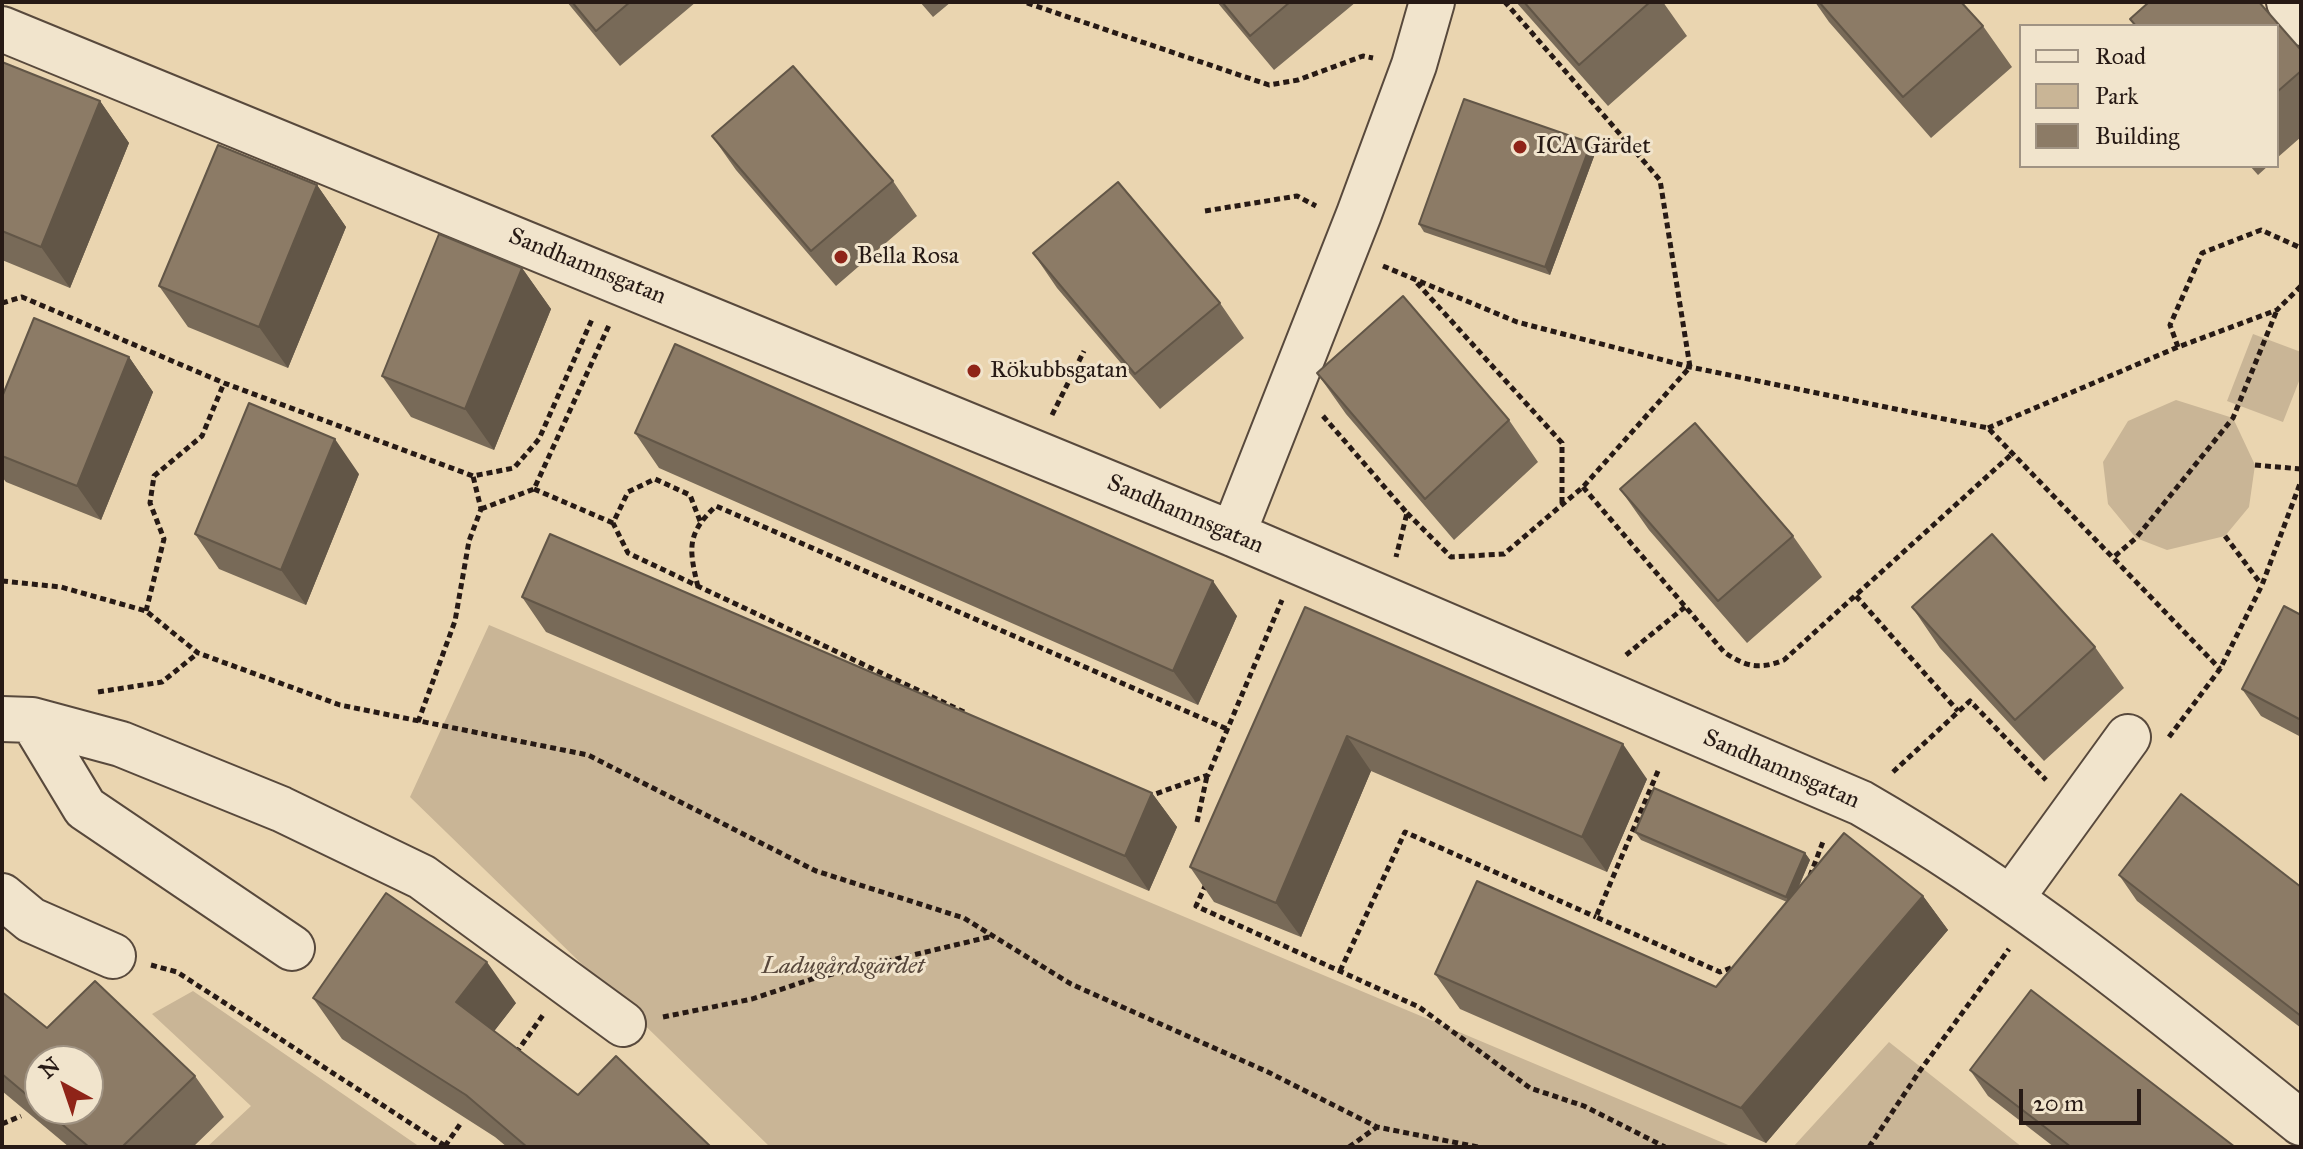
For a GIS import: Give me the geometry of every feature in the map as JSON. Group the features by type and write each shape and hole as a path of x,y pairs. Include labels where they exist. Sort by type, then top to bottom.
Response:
{"street":[{"path":"1233,534 1414,65 1432,2"},
{"path":"2289,2 2301,23"},
{"name":"Sandhamnsgatan","path":"2,29 1233,534 1861,803 1940,849 2012,897 2115,973 2301,1123"},
{"path":"17,720 85,808 292,948"},
{"path":"17,720 121,744 281,809 422,877 623,1024"},
{"path":"2012,897 2128,737"},
{"path":"2,896 31,920 113,956"}],"path":[{"path":"1505,2 1660,180 1690,367"},
{"path":"1027,3 1269,85 1298,80 1363,56 1374,58"},
{"path":"1205,211 1297,196 1316,206"},
{"path":"2178,347 2170,325 2202,253 2261,230 2301,248"},
{"path":"1343,249 1517,322 1690,367 1988,428 2115,556 2220,669"},
{"path":"1414,279 1562,443 1562,505"},
{"path":"2,303 22,297 224,383 473,476 514,468 539,439 620,280"},
{"path":"534,489 620,280"},
{"path":"2115,556 2136,538 2233,418 2277,310 2301,286"},
{"path":"1988,428 2178,347 2277,310"},
{"path":"1033,452 1084,351"},
{"path":"1293,382 1407,513 1451,557 1504,554 1583,487 1690,367"},
{"path":"146,611 164,539 150,503 154,476 202,436 224,383"},
{"path":"1583,487 1724,652 1751,667 1767,667 1784,660 2013,453"},
{"path":"2255,465 2301,469"},
{"path":"418,722 455,621 469,541 481,509 473,476"},
{"path":"613,523 628,492 655,479 690,495 700,521"},
{"path":"481,509 534,489 613,523 628,553 973,716"},
{"path":"698,588 689,550 700,521 716,506 1227,729"},
{"path":"1385,600 1407,513"},
{"path":"2225,536 2262,585"},
{"path":"1197,822 1208,775 1298,563"},
{"path":"2,581 61,587 146,611 198,653 340,705 588,755 816,871 964,918 1071,984 1268,1072 1377,1127 1478,1147"},
{"path":"1856,596 1958,711"},
{"path":"1589,687 1685,607"},
{"path":"17,720 54,699 162,682 198,653"},
{"path":"1861,803 1970,701 2046,780 2083,799"},
{"path":"1596,917 1658,771"},
{"path":"1132,790 1146,797 1208,775"},
{"path":"1340,971 1405,832 1720,972 1745,963"},
{"path":"1809,879 1824,839"},
{"path":"1208,878 1196,906 1419,1007 1530,1088 1584,1106 1665,1147"},
{"path":"623,1024 752,999 812,979 993,936"},
{"path":"113,956 177,972 446,1146 461,1123"},
{"path":"2,1124 21,1116"},
{"path":"1349,1147 1377,1127"}],"green space":[{"path":"2253,334 2301,352 2301,376 2283,422 2227,401"},
{"path":"2176,400 2233,418 2255,465 2249,507 2225,536 2167,550 2136,538 2108,504 2103,462 2128,421"},
{"name":"Ladugårdsgärdet","path":"489,625 1733,1147 770,1147 410,797"},
{"path":"193,991 420,1147 207,1147 251,1106 152,1014"},
{"path":"1889,1042 2022,1147 1793,1147"}],"building":[{"path":"572,2 630,2 596,31"},
{"path":"1222,2 1290,2 1250,36"},
{"path":"1524,2 1650,2 1579,65"},
{"path":"1819,2 1961,2 1983,26 1903,97"},
{"path":"2149,2 2259,2 2278,24 2134,24 2130,19"},
{"path":"2279,25 2301,50 2301,71 2279,90"},
{"path":"2,62 100,101 41,247 2,231"},
{"path":"793,66 893,181 811,251 712,136"},
{"path":"1464,99 1591,143 1545,267 1419,224"},
{"path":"218,145 317,185 259,327 159,286"},
{"path":"1118,182 1220,303 1135,374 1033,253"},
{"path":"439,234 522,268 465,409 382,376"},
{"path":"1403,296 1509,420 1425,499 1317,373"},
{"path":"34,318 129,357 77,486 2,456 2,397"},
{"path":"675,344 1213,581 1173,671 635,433"},
{"path":"249,403 335,439 281,570 195,534"},
{"path":"1695,423 1793,536 1718,601 1620,489"},
{"path":"550,534 1152,793 1125,856 522,597"},
{"path":"1992,534 2095,647 2015,720 1912,607"},
{"path":"2284,606 2301,615 2301,720 2242,689"},
{"path":"1305,607 1623,744 1582,837 1347,736 1276,903 1190,867"},
{"path":"1654,788 1805,853 1786,897 1635,832"},
{"path":"2181,794 2301,887 2301,1016 2119,875"},
{"path":"1844,833 1923,896 1741,1108 1435,974 1477,881 1716,987"},
{"path":"386,893 487,962 456,1002 578,1095 616,1056 711,1147 527,1147 466,1095 313,998"},
{"path":"95,981 195,1076 122,1147 89,1147 63,1125 104,1125 104,1045 24,1045 24,1093 2,1074 2,992 47,1028"},
{"path":"2031,990 2235,1147 2071,1147 1970,1070"}],"place":[{"name":"ICA Gärdet","path":"1520,147"},
{"name":"Bella Rosa","path":"841,257"},
{"name":"Rökubbsgatan","path":"974,371"}]}
